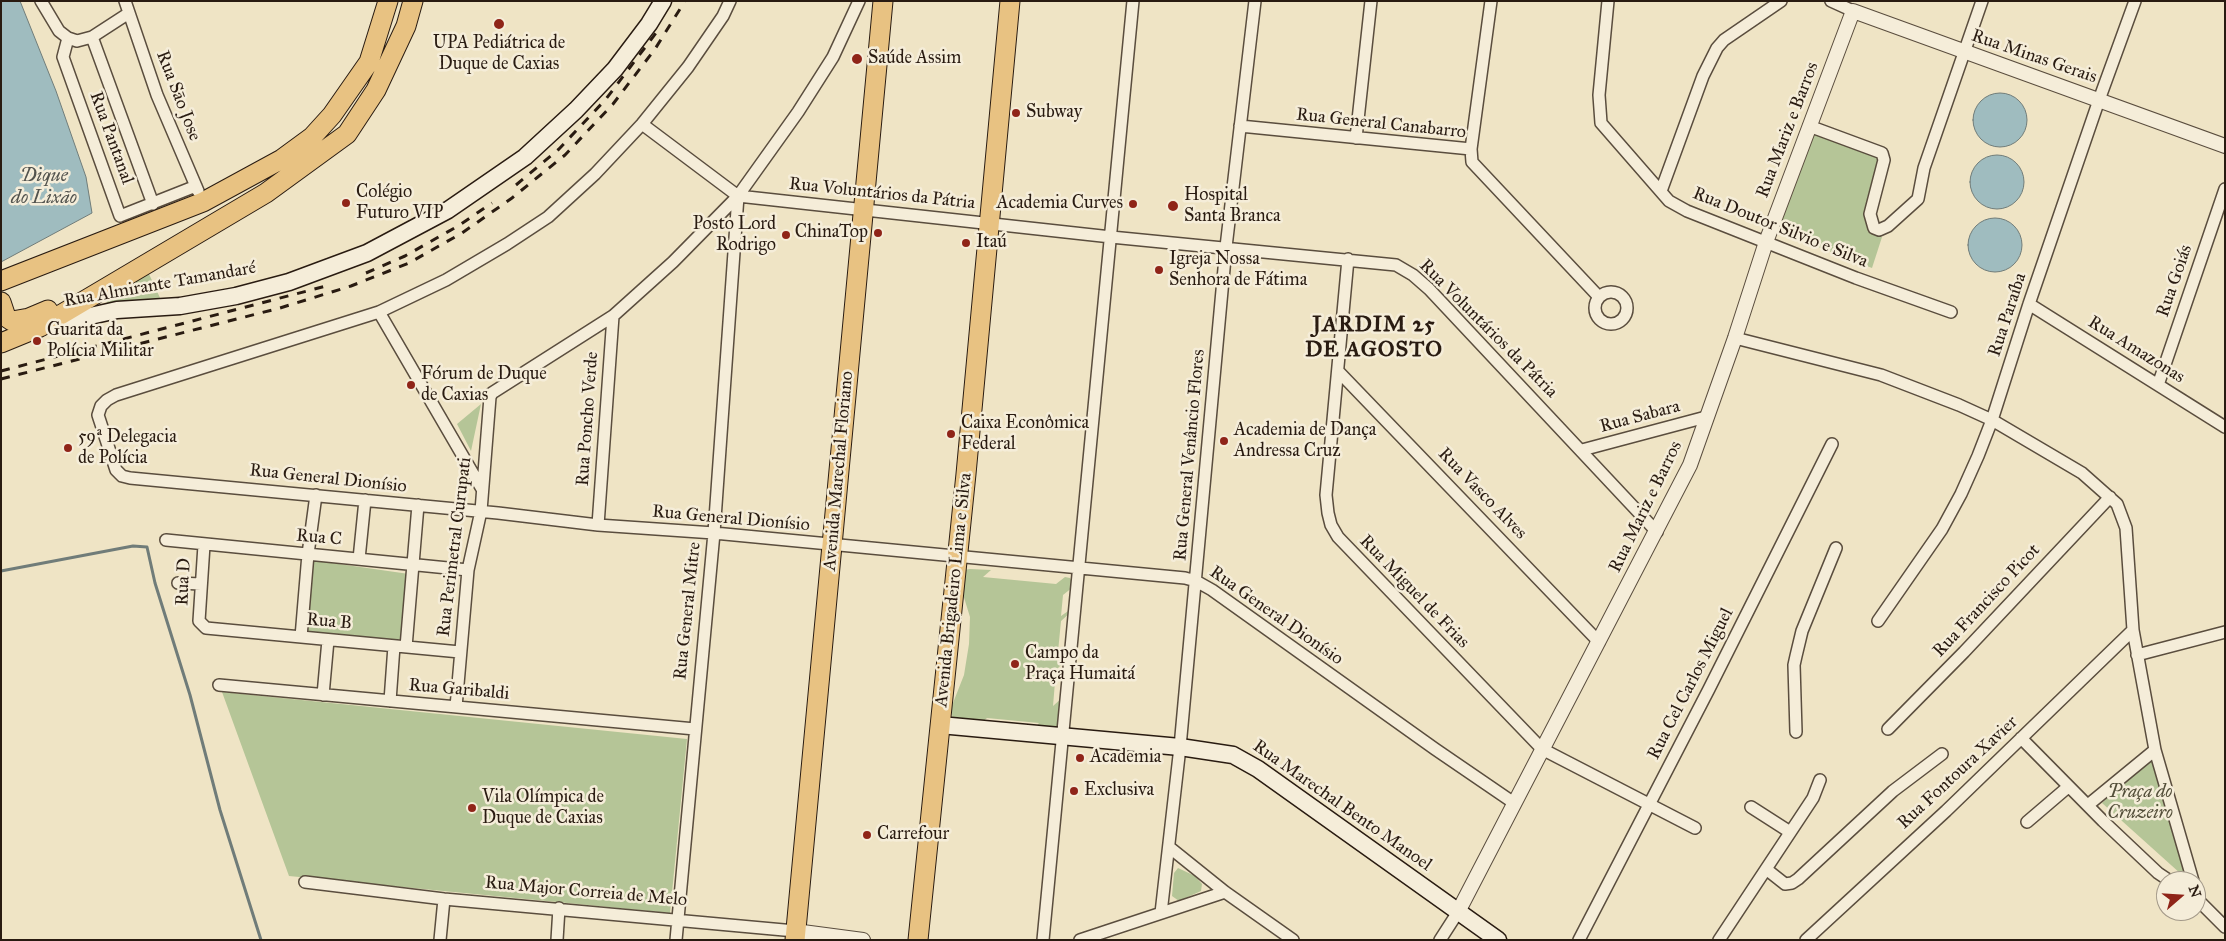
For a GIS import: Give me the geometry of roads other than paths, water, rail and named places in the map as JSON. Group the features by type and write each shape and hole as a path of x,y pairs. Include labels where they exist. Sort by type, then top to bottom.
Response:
{"main road":[{"path":"1,295 7,278 199,194 270,167 312,137 332,115 369,62 388,1"},
{"path":"1,343 40,327 266,193 347,134 376,90 406,26 413,1"},
{"name":"Rua Almirante Tamandaré","path":"40,327 117,310 180,306 236,296 289,282 367,253 448,210 525,157 576,110 615,69 664,1"},
{"name":"Avenida Marechal Floriano","path":"795,935 883,1"},
{"name":"Avenida Brigadeiro Lima e Silva","path":"918,940 966,474 1010,1"},
{"path":"1,302 6,318 17,321 42,313 94,287 136,270"},
{"name":"Rua Marechal Bento Manoel","path":"940,725 1223,752 1244,761 1498,940"}],"street":[{"path":"41,1 59,31 68,38 77,41 92,37 127,7"},
{"path":"482,488 379,312 446,280 507,244 548,216 595,174 642,124 688,67 723,16 730,1"},
{"path":"613,316 673,262 738,196 798,112 828,65 859,1"},
{"path":"1043,940 1133,1"},
{"name":"Rua General Venâncio Flores","path":"1161,913 1180,747 1226,247 1254,1"},
{"path":"1356,138 1371,1"},
{"path":"1472,149 1491,1"},
{"name":"Rua Doutor Silvio e Silva","path":"1608,1 1599,95 1601,123 1668,201 1676,206 1856,278 1951,312"},
{"path":"1661,191 1703,76 1717,48 1724,40 1781,1"},
{"name":"Rua Minas Gerais","path":"1831,1 1965,53 2225,146"},
{"path":"1809,126 1882,153 1884,160 1870,214 1874,228 1878,230 1884,229 1918,199 1924,168 1982,1"},
{"name":"Rua Paraíba","path":"1878,621 1927,553 1953,512 1992,420 2029,304 2135,1"},
{"name":"Rua Sāo Jose","path":"127,7 157,95 199,194"},
{"name":"Rua Mariz e Barros","path":"1440,940 1458,912 1600,642 1690,465 1736,338 1766,242 1853,11"},
{"path":"92,37 153,204"},
{"name":"Rua Pantanal","path":"68,38 63,57 120,216 153,204 199,194"},
{"path":"642,124 738,196"},
{"name":"Rua General Canabarro","path":"1240,126 1472,149 1472,162 1478,170 1599,297"},
{"name":"Rua Goiás","path":"2158,384 2225,189"},
{"name":"Rua Voluntários da Pátria","path":"738,196 1111,237 1396,265 1413,275 1582,450 1657,532"},
{"name":"Rua General Mitre","path":"676,940 714,533 738,196"},
{"name":"Rua Miguel de Frias","path":"1348,259 1326,495 1331,525 1338,538 1542,750 1695,828"},
{"name":"Rua Amazonas","path":"2029,304 2225,427"},
{"name":"Rua General Dionísio","path":"379,312 116,395 101,406 98,415 116,470 122,476 130,478 481,511 598,525 714,533 956,558 1173,576 1196,581 1514,803"},
{"name":"Rua Perimetral Curupati","path":"456,707 468,570 481,511 488,401 492,393 613,316"},
{"name":"Rua Poncho Verde","path":"598,525 613,316"},
{"path":"1736,338 1900,382 1992,420 2082,473 2110,497 2121,512 2126,528 2133,630 2137,655 2155,750 2190,871"},
{"name":"Rua Vasco Alves","path":"1338,371 1600,642"},
{"name":"Rua Sabara","path":"1582,450 1706,417"},
{"name":"Rua Cel Carlos Miguel","path":"1579,940 1832,444"},
{"path":"301,637 308,554 316,495"},
{"name":"Rua Francisco Picot","path":"1888,729 1964,652 2110,497"},
{"path":"359,559 365,500"},
{"path":"390,701 413,564 418,505"},
{"name":"Rua C","path":"166,540 468,570"},
{"name":"Rua D","path":"200,621 204,545"},
{"path":"1796,732 1794,665 1802,631 1836,548"},
{"path":"178,583 201,584"},
{"name":"Rua B","path":"200,621 206,628 460,652"},
{"name":"Rua Fontoura Xavier","path":"1806,940 1946,811 2133,630"},
{"path":"2137,655 2225,632"},
{"path":"323,695 328,640"},
{"name":"Rua Garibaldi","path":"219,685 695,729"},
{"path":"2021,738 2068,787 2156,872"},
{"path":"2088,805 2155,750"},
{"path":"1766,869 1785,884 1792,883 1893,791 1942,754"},
{"path":"1719,940 1813,798 1820,780"},
{"path":"2027,822 2068,787"},
{"path":"1751,807 1790,832"},
{"path":"1169,847 1225,892 1293,940"},
{"name":"Rua Major Correia de Melo","path":"305,882 444,899 678,919 795,935 864,940"},
{"path":"1080,940 1225,892"},
{"path":"440,940 444,899"},
{"path":"2206,906 2225,927"},
{"path":"556,940 560,908"}],"water":[{"name":"Dique do Lixão","path":"1,1 20,1 56,91 86,177 92,213 1,262"},
{"path":"1995,93 2005,93 2015,97 2023,105 2027,120 2023,135 2015,143 2005,147 1995,147 1985,143 1977,135 1973,125 1973,115 1977,105 1985,97"},
{"path":"1992,155 2002,155 2012,159 2020,167 2024,182 2020,197 2012,205 2002,209 1992,209 1982,205 1974,197 1970,187 1970,177 1974,167 1982,159"},
{"path":"1990,218 2000,218 2010,222 2018,230 2022,245 2018,260 2010,268 2000,272 1990,272 1980,268 1972,260 1968,250 1968,240 1972,230 1980,222"}],"waterway":[{"path":"1,571 133,546 147,547 155,583 190,695 220,810 261,940"}],"railway":[{"path":"1,379 280,308 351,286 409,263 462,233 512,198 565,155 613,104 655,49 685,1"},
{"path":"516,185 559,149 606,99 659,29"},
{"path":"366,273 405,256 458,226 492,203"},
{"path":"1,371 330,285"}],"place":[{"name":"UPA Pediátrica de Duque de Caxias","path":"499,24"},
{"name":"Saúde Assim","path":"857,59"},
{"name":"Subway","path":"1016,113"},
{"name":"Colégio Futuro VIP","path":"346,203"},
{"name":"Academia Curves","path":"1133,204"},
{"name":"Hospital Santa Branca","path":"1173,206"},
{"name":"ChinaTop","path":"878,233"},
{"name":"Posto Lord Rodrigo","path":"786,235"},
{"name":"Itaú","path":"966,243"},
{"name":"Igreja Nossa Senhora de Fátima","path":"1159,270"},
{"name":"Guarita da Polícia Militar","path":"37,341"},
{"name":"Fórum de Duque de Caxias","path":"411,385"},
{"name":"Caixa Econômica Federal","path":"951,434"},
{"name":"Academia de Dança Andressa Cruz","path":"1224,441"},
{"name":"59ª Delegacia de Polícia","path":"68,448"},
{"name":"Campo da Praça Humaitá","path":"1015,664"},
{"name":"Academia","path":"1080,758"},
{"name":"Exclusiva","path":"1074,791"},
{"name":"Vila Olímpica de Duque de Caxias","path":"472,808"},
{"name":"Carrefour","path":"867,835"}],"district":[{"name":"JARDIM 25 DE AGOSTO","path":"1374,338"}],"park label":[{"name":"Praça do Cruzeiro","path":"2140,803"}]}
